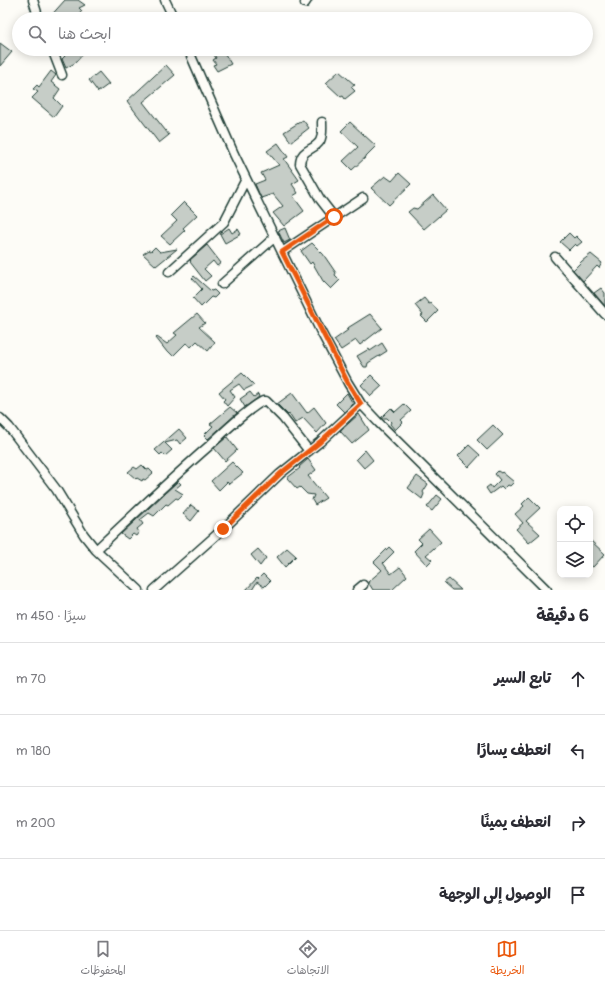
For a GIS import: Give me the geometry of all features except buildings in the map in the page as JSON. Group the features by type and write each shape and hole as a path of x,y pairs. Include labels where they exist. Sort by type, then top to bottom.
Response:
{"street":[{"path":"32,0 36,12"},
{"path":"165,0 171,12"},
{"path":"55,56 62,75"},
{"path":"191,56 246,179 344,377 361,404 547,590"},
{"path":"322,122 322,134 320,140 317,144 305,152 301,157 300,164 320,199 334,217"},
{"path":"168,272 224,222 246,179"},
{"path":"282,252 363,198"},
{"path":"222,284 275,237"},
{"path":"555,257 605,314"},
{"path":"96,550 165,485 234,424 263,401 266,401 283,418 309,451"},
{"path":"154,590 223,529 280,474 309,451 361,404"},
{"path":"0,418 56,489 84,535 96,550 139,590"}],"route":[{"path":"223,529 280,474 320,442 361,404 321,332 282,252 334,217"}]}
